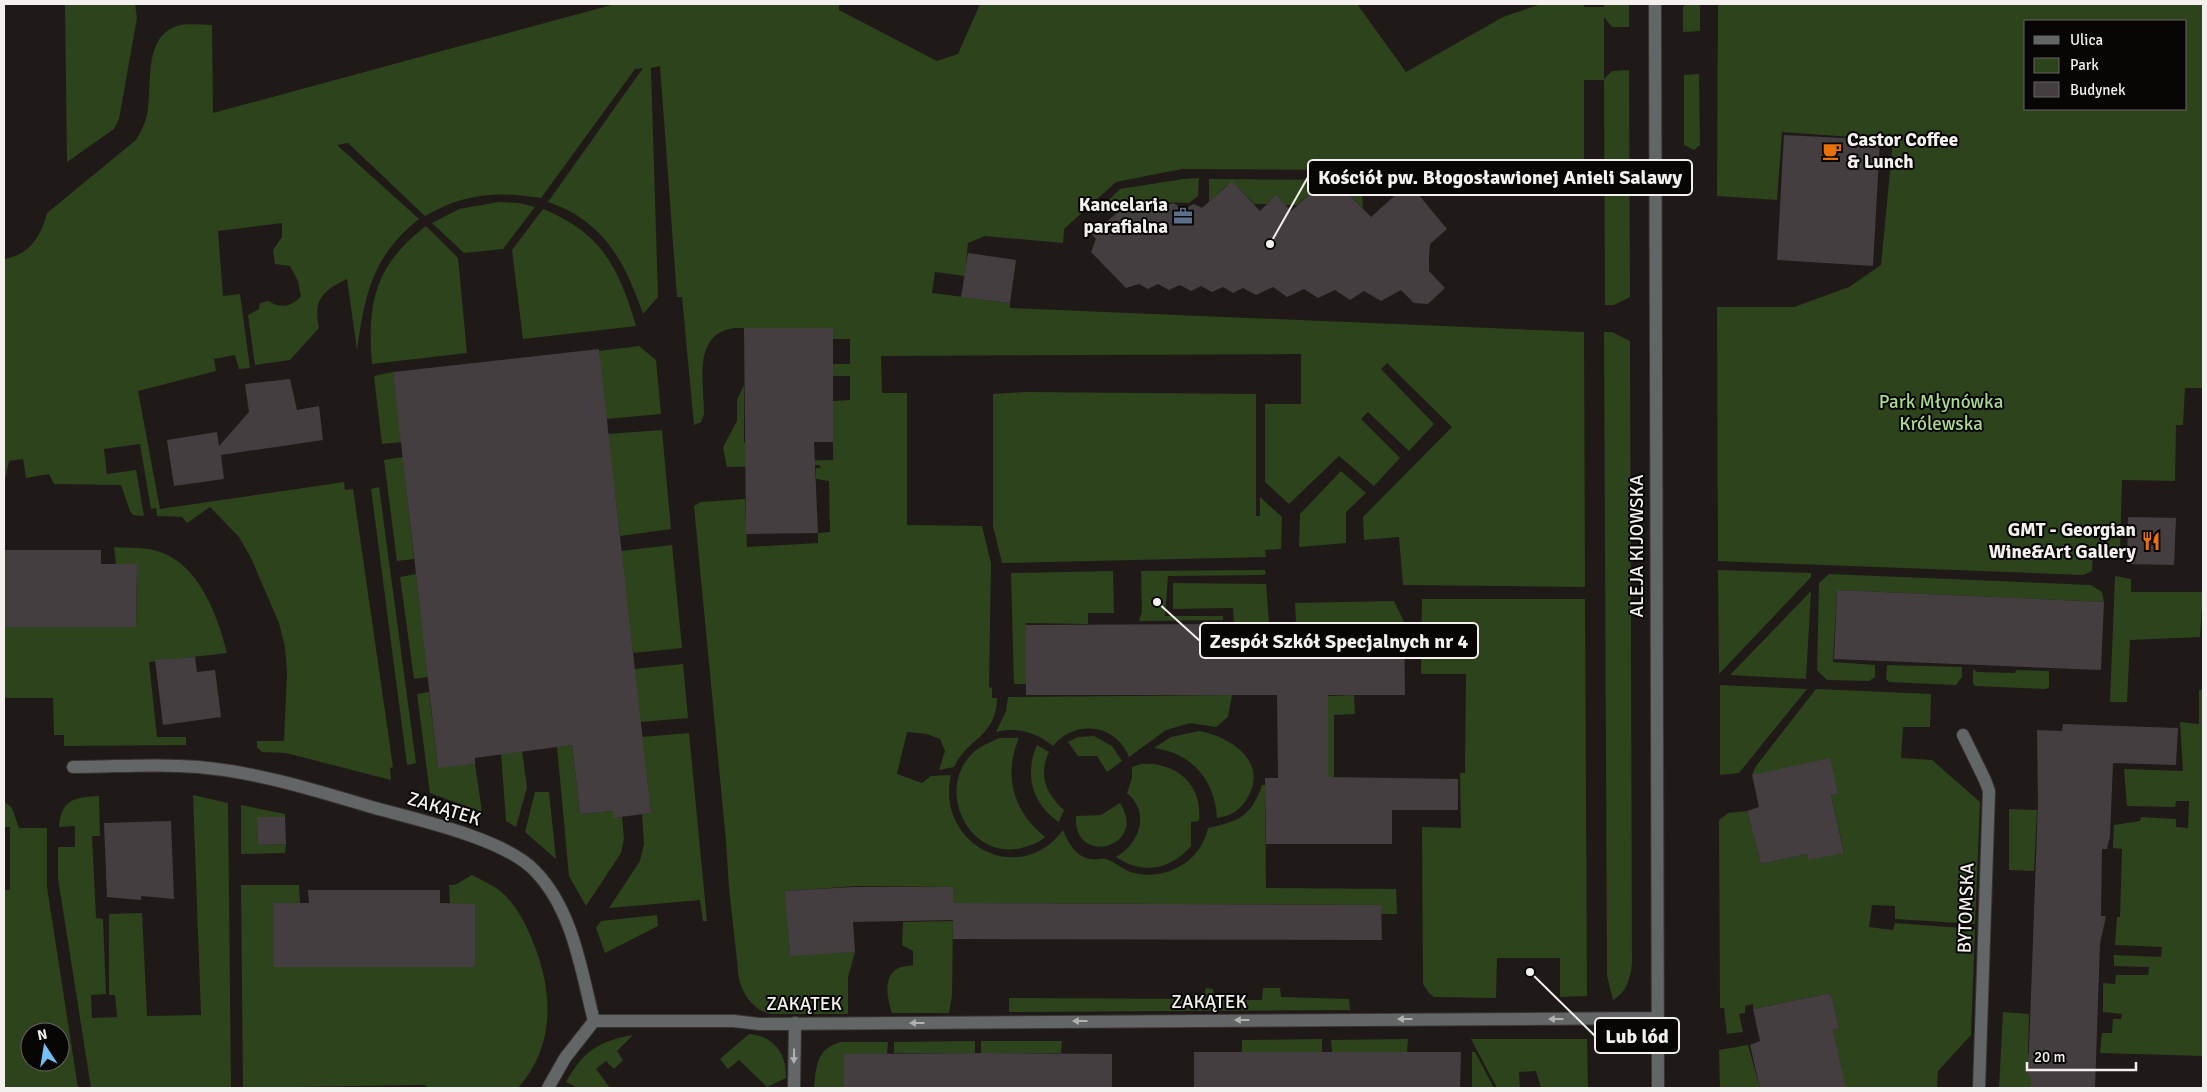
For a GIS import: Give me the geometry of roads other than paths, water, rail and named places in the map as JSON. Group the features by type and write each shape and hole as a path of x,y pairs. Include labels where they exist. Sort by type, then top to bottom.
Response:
{"street":[{"name":"ALEJA KIJOWSKA","path":"1654,4 1658,1088"},
{"name":"BYTOMSKA","path":"1963,735 1989,792 1978,1088"},
{"name":"ZAKĄTEK","path":"73,767 197,767 245,774 400,815 506,850 536,871 557,902 570,933 594,1021 734,1021 759,1024 1658,1018"},
{"path":"548,1088 565,1058 594,1021"},
{"path":"794,1088 795,1023"}],"place":[{"name":"Castor Coffee & Lunch","path":"1832,151"},
{"name":"Kancelaria parafialna","path":"1183,216"},
{"name":"Kościół pw. Błogosławionej Anieli Salawy","path":"1270,244"},
{"name":"GMT - Georgian Wine&Art Gallery","path":"2151,541"},
{"name":"Zespół Szkół Specjalnych nr 4","path":"1157,602"},
{"name":"Lub lód","path":"1530,972"}],"park label":[{"name":"Park Młynówka Królewska","path":"1941,413"}]}
